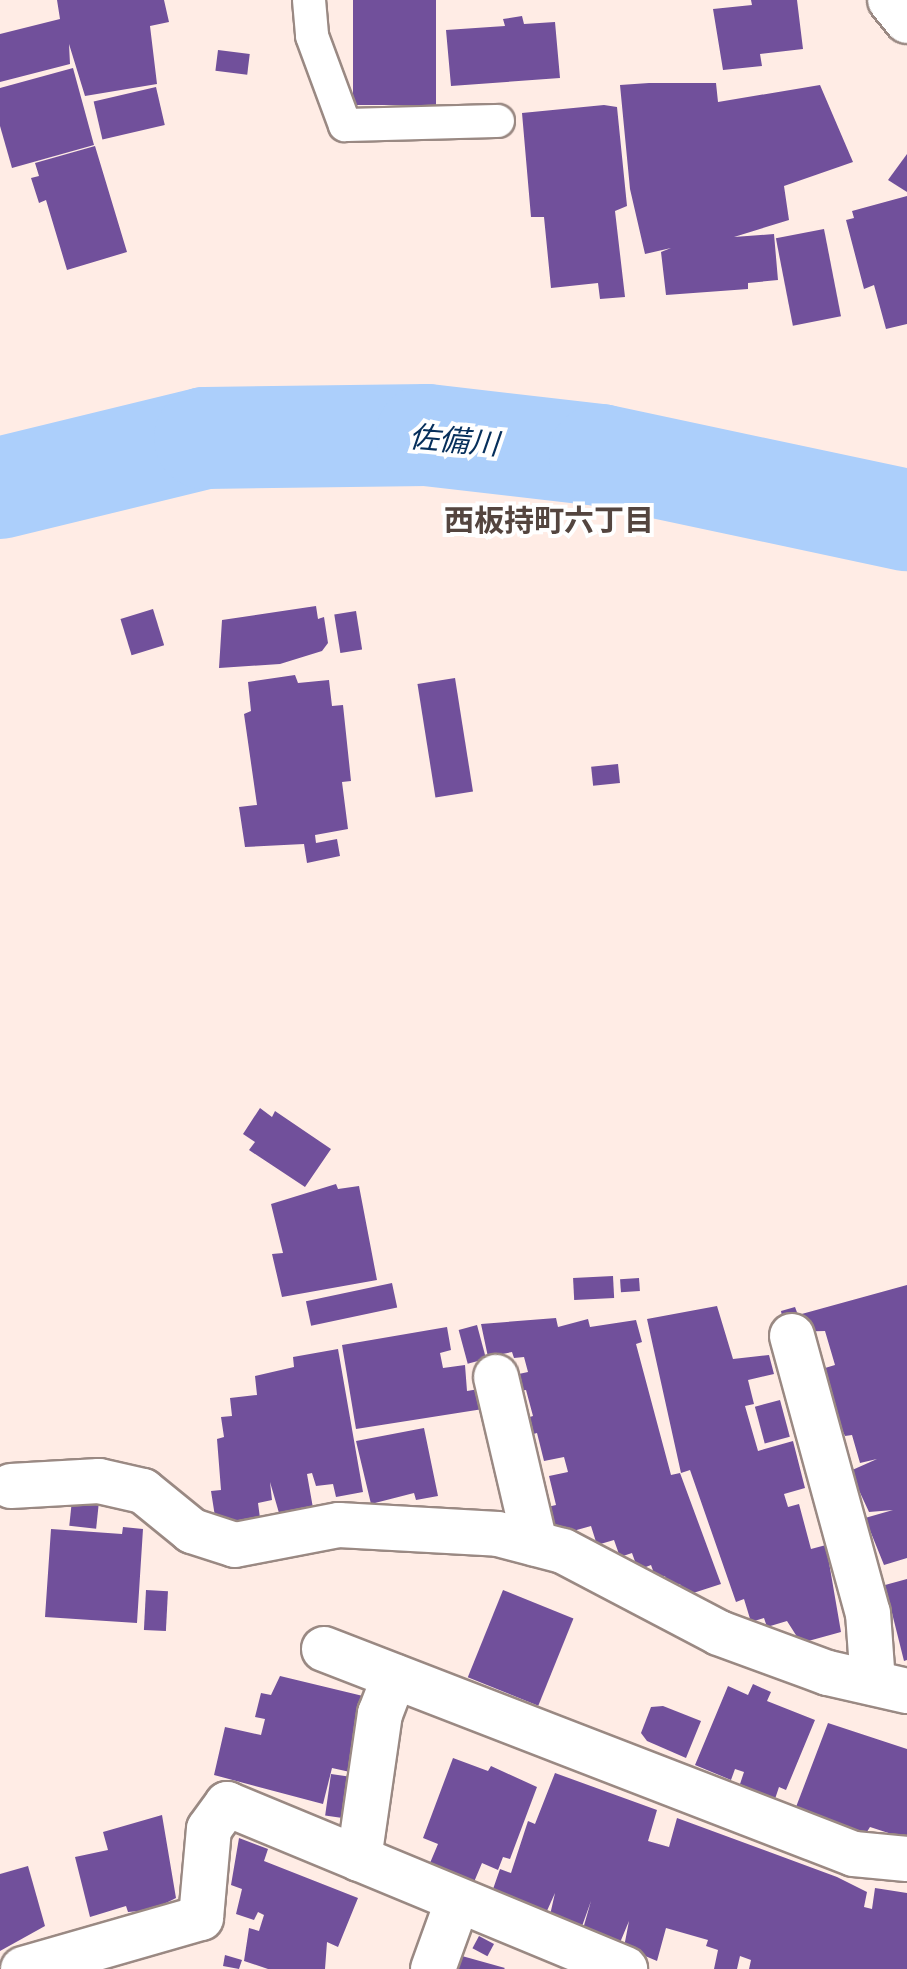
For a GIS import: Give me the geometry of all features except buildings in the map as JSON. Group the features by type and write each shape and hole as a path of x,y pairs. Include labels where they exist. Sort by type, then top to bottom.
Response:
{"street":[{"path":"890,0 907,21"},
{"path":"792,1336 890,1687"},
{"path":"496,1377 535,1543"},
{"path":"11,1486 99,1481 143,1491 192,1531 235,1545 339,1525 498,1534 535,1543 626,1579 719,1633 890,1687"},
{"path":"324,1649 854,1854 907,1859"},
{"path":"359,1859 380,1714 394,1677"},
{"path":"23,1969 201,1918 209,1829 227,1804 625,1969"},
{"path":"433,1969 458,1900"}],"lane":[{"path":"309,0 312,36 345,125 498,121"}],"waterway":[{"name":"佐備川","path":"0,488 205,438 427,435 600,455 907,520"}],"district":[{"name":"西板持町六丁目","path":"549,520"}]}
